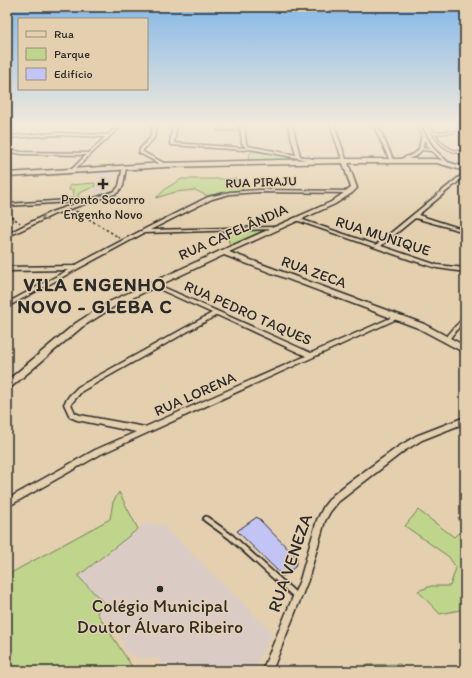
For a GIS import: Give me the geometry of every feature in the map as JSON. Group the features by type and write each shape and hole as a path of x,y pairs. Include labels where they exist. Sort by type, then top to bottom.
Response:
{"street":[{"path":"73,170 86,156"},
{"path":"146,156 165,165"},
{"path":"298,156 322,161"},
{"path":"343,156 354,188 350,192"},
{"path":"389,156 392,162"},
{"path":"399,161 413,156"},
{"path":"430,162 436,159 438,156"},
{"path":"439,156 447,163"},
{"path":"7,175 165,165 322,161 346,163 399,161 430,162 447,163 465,169"},
{"path":"7,236 25,226 69,207 111,194 119,189 124,167"},
{"path":"377,247 465,174"},
{"name":"RUA PIRAJU","path":"7,305 200,202 219,195 259,191 350,192"},
{"name":"RUA CAFELÂNDIA","path":"7,386 79,326 112,304 222,252 333,203 350,192"},
{"path":"7,205 93,199"},
{"path":"415,216 465,231"},
{"name":"RUA MUNIQUE","path":"296,219 437,266 465,270"},
{"path":"143,232 275,228"},
{"name":"RUA ZECA","path":"222,252 397,316 421,326 465,350"},
{"path":"7,269 77,268"},
{"name":"RUA PEDRO TAQUES","path":"152,284 312,356"},
{"path":"144,430 78,418 72,415 67,404 80,389 217,313"},
{"name":"RUA LORENA","path":"7,503 98,452 144,430 312,356 397,316"},
{"name":"RUA VENEZA","path":"267,671 297,597 309,563 321,520 327,509 335,499 401,449 419,438 465,420"}],"lane":[{"path":"447,339 465,317"},
{"path":"206,519 231,537 297,597"}],"path":[{"path":"69,207 125,241"},
{"path":"7,213 25,226"}],"shaded area":[{"name":"Pronto Socorro Engenho Novo","path":"114,170 110,189 100,194 93,194 100,171"},
{"name":"Colégio Municipal Doutor Álvaro Ribeiro","path":"147,522 163,525 273,633 253,671 192,671 186,664 168,668 158,659 138,658 125,652 120,634 97,613 78,576"}],"green space":[{"path":"249,156 283,156 314,160 248,160"},
{"path":"182,179 236,179 243,189 207,196 195,190 175,192 156,198 168,187"},
{"path":"95,183 95,186 78,194 78,198 72,199 74,190 69,190 70,185"},
{"path":"271,229 230,248 227,231"},
{"path":"119,492 138,529 78,576 104,603 97,613 135,671 7,671 7,575 110,519 113,502"},
{"path":"418,510 454,537 462,530 458,517 465,521 465,609 440,614 418,591 431,586 450,586 456,568 449,557 405,526"},
{"path":"400,664 407,671 364,671 365,665"}],"building":[{"path":"257,517 297,558 295,567 283,576 237,531"}],"place":[{"name":"Pronto Socorro Engenho Novo","path":"103,184"},
{"name":"Colégio Municipal Doutor Álvaro Ribeiro","path":"160,589"}],"district":[{"name":"VILA ENGENHO NOVO - GLEBA C","path":"95,295"}]}
